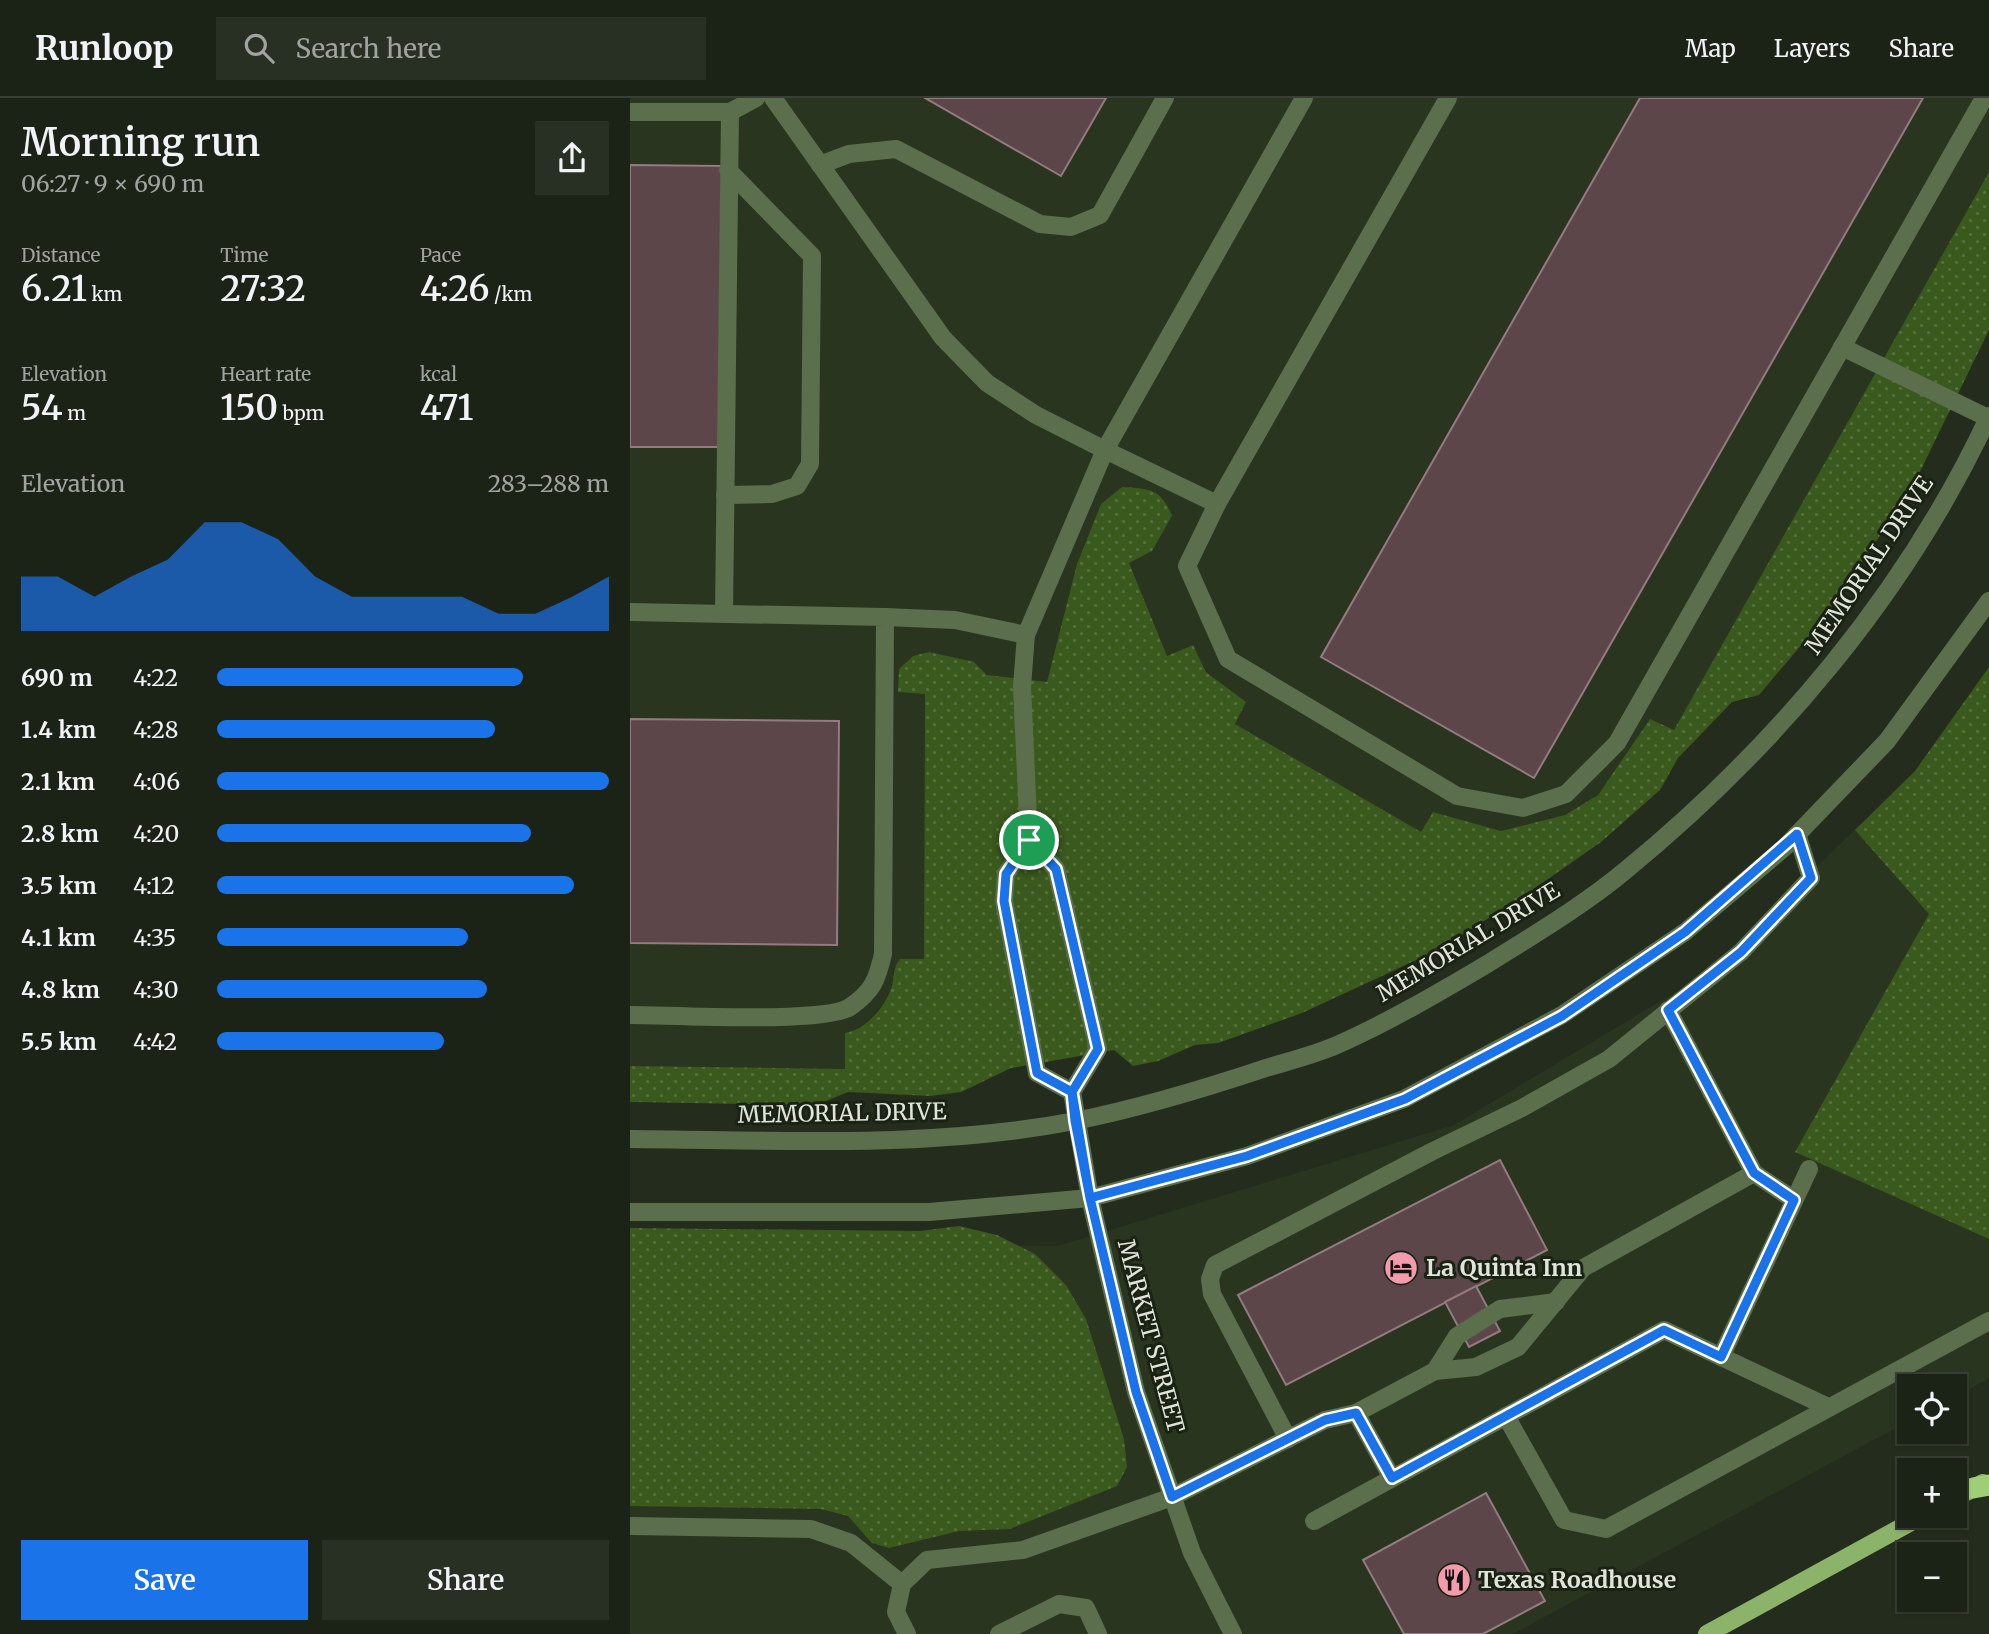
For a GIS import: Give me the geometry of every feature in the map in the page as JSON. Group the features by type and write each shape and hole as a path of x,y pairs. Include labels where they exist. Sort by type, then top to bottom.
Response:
{"main road":[{"path":"1707,1634 1900,1528"}],"street":[{"path":"630,112 730,112 756,98"},
{"path":"773,98 943,338 987,383 1036,415 1217,504"},
{"path":"821,165 849,155 896,149 1040,224 1071,228 1100,215 1165,98"},
{"path":"1029,840 1056,869 1098,1049 1072,1092 1037,1073 1004,901 1006,874 1029,840 1022,686 1026,635 1105,450 1304,98"},
{"path":"1448,98 1217,504 1187,566 1228,659 1457,796 1522,808 1566,794 1617,743 1984,98"},
{"path":"724,613 730,112"},
{"path":"725,495 772,494 797,486 810,464 812,256 728,170"},
{"path":"1842,347 1989,417"},
{"name":"MEMORIAL DRIVE","path":"630,1139 903,1141 1075,1121 1199,1090 1335,1046 1440,993 1528,938 1623,873 1704,802 1761,744 1853,640 1935,520 1989,417"},
{"path":"630,1212 929,1212 1090,1198 1247,1156 1405,1099 1574,1008 1685,932 1797,834 1887,741 1989,601"},
{"path":"630,612 956,620 1026,635"},
{"path":"630,1015 815,1017 848,1009 876,985 883,954 885,617"},
{"path":"1288,1439 1212,1294 1210,1279 1215,1265 1433,1151 1522,1108 1609,1059 1741,952 1811,878 1797,834"},
{"path":"1668,1010 1754,1173 1794,1200"},
{"name":"MARKET STREET","path":"1072,1092 1090,1198 1136,1392 1192,1553 1233,1634"},
{"path":"1721,1357 1808,1169"},
{"path":"907,1634 896,1612 902,1584 927,1560 1023,1550 1172,1497 1325,1420 1356,1413 1435,1371 1476,1367 1518,1347 1583,1268 1754,1173"},
{"path":"1435,1371 1457,1336 1500,1309 1556,1302"},
{"path":"1506,1416 1564,1521 1606,1529 1989,1321"},
{"path":"1314,1521 1664,1330 1828,1408"},
{"path":"1356,1413 1392,1478"},
{"path":"630,1526 811,1529 851,1543 902,1584"},
{"path":"999,1634 1015,1630 1059,1604 1086,1608 1098,1634"}],"shaded area":[{"path":"630,98 1989,98 1989,172 1674,731 1650,719 1598,795 1565,815 1501,831 1433,812 1421,833 1235,724 1245,702 1206,672 1193,645 1167,656 1128,563 1152,551 1172,516 1101,504 1077,564 1047,683 987,675 974,662 925,693 924,959 893,968 893,984 883,1004 870,1021 853,1031 845,1069 630,1066"},
{"path":"1989,667 1989,1378 1967,1390 1967,1374 1897,1374 1897,1427 1513,1634 630,1634 630,1243 1058,1246 1454,1125 1709,972 1915,771"}],"green space":[{"path":"1989,172 1989,330 1911,490 1824,618 1759,695 1732,702 1678,758 1660,790 1601,842 1525,895 1438,950 1302,1013 1218,1043 1195,1045 1158,1061 1133,1066 1114,1050 1011,1068 961,1092 930,1096 848,1092 816,1105 630,1102 630,1066 845,1069 845,1033 861,1027 880,1009 889,994 900,959 924,959 925,694 898,692 899,669 913,656 929,652 974,662 987,675 1047,682 1077,564 1101,504 1122,487 1153,492 1168,507 1172,516 1152,551 1129,563 1167,656 1193,645 1206,672 1246,702 1235,724 1421,832 1433,812 1501,831 1565,815 1598,795 1650,719 1674,730"},
{"path":"1989,667 1989,1239 1795,1152 1929,914 1855,830 1915,771"},
{"path":"959,1226 997,1235 1035,1254 1066,1285 1086,1319 1124,1439 1127,1467 1117,1486 1010,1529 959,1531 889,1548 872,1543 848,1516 821,1509 630,1506 630,1228 920,1231"}],"building":[{"path":"925,98 1106,98 1061,176"},
{"path":"1640,98 1923,98 1534,778 1321,657"},
{"path":"630,165 723,166 721,447 630,447"},
{"path":"630,719 839,721 837,945 630,943"},
{"name":"La Quinta Inn","path":"1500,1160 1547,1250 1286,1385 1238,1295"},
{"path":"1476,1286 1500,1331 1469,1347 1445,1302"},
{"name":"Texas Roadhouse","path":"1486,1493 1545,1601 1483,1634 1404,1634 1363,1560"}],"place":[{"name":"La Quinta Inn","path":"1401,1268"},
{"name":"Texas Roadhouse","path":"1454,1580"}],"route":[{"path":"1029,840 1006,874 1004,901 1037,1073 1072,1092 1090,1198 1247,1156 1405,1099 1562,1016 1685,932 1797,834 1811,878 1741,952 1668,1010 1754,1173 1794,1200 1721,1357 1664,1330 1392,1478 1356,1413 1325,1420 1172,1497 1136,1392 1090,1198 1075,1121 1072,1092 1098,1049 1056,869 1029,840"}]}
